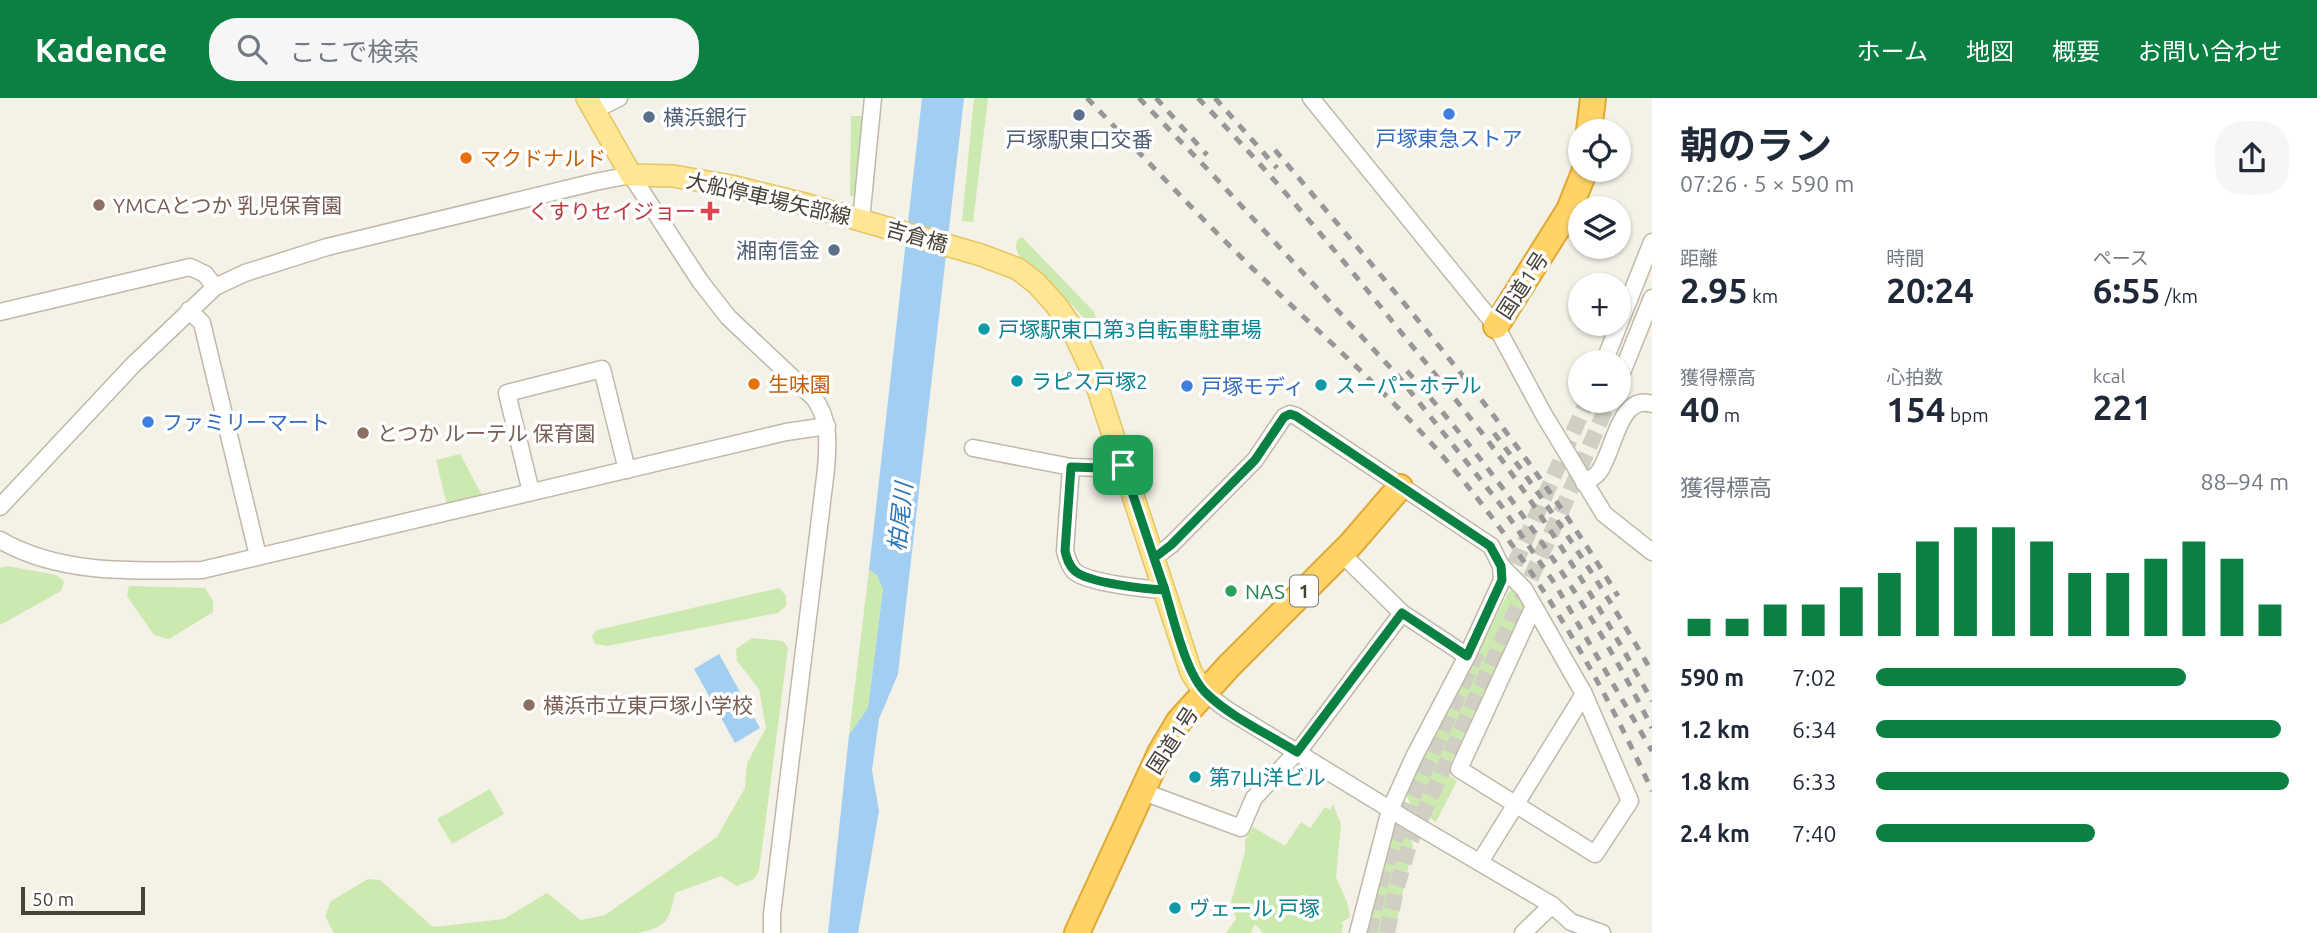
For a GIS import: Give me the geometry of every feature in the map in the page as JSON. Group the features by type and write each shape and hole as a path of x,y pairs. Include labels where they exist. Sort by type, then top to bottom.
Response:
{"highway":[{"path":"1590,119 1592,98"},
{"name":"国道1号","path":"1496,326 1569,210 1581,182"},
{"name":"国道1号","path":"1077,933 1141,791 1179,721 1342,554 1400,486"}],"main road":[{"path":"590,104 631,175"},
{"name":"大船停車場矢部線","path":"631,175 673,176 731,186 865,221"},
{"name":"吉倉橋","path":"865,221 964,250 1018,270 1036,284 1070,325 1092,371 1123,465"},
{"path":"1123,465 1191,672 1205,692"}],"street":[{"path":"590,104 619,98"},
{"path":"865,221 873,98"},
{"path":"1311,98 1496,326 1544,415 1604,514 1652,552"},
{"path":"0,507 133,365 215,287 245,273 327,247 631,175 721,308 814,398 823,410 827,426 824,482 772,914 772,933"},
{"path":"1609,350 1652,242"},
{"path":"0,312 83,290 190,267 205,274 215,287"},
{"path":"1631,350 1652,298"},
{"path":"189,310 202,323 258,556"},
{"path":"531,492 507,393 602,369 627,470"},
{"path":"1584,483 1598,473 1628,408 1641,402 1652,404"},
{"path":"1154,558 1171,545 1255,460 1284,417 1290,414 1490,546 1501,566 1514,577 1534,606 1584,694 1630,801 1595,854 1459,769 1534,606"},
{"path":"0,540 51,561 87,567 202,570 786,432 827,426"},
{"path":"973,448 1071,467 1102,468 1123,465"},
{"path":"1071,467 1065,551 1068,562 1084,577 1144,589 1165,590"},
{"path":"1342,554 1402,613 1467,656"},
{"path":"1359,933 1390,810 1502,580 1501,566"},
{"path":"1141,791 1241,828 1254,798 1297,752 1402,613"},
{"path":"1205,692 1226,709 1390,810 1552,905 1571,922 1598,932"},
{"path":"1480,862 1584,694"},
{"path":"1523,933 1552,905"}],"green space":[{"path":"974,98 988,98 973,222 962,221"},
{"path":"851,116 867,116 858,196 850,196"},
{"path":"1022,237 1094,312 1096,318 1091,322 1084,318 1038,269 1020,258 1016,248 1017,240"},
{"path":"460,454 483,497 447,505 436,460"},
{"path":"7,566 57,575 64,582 61,591 0,625 0,568"},
{"path":"869,570 877,575 883,588 868,708 849,735"},
{"path":"129,586 205,588 213,601 213,612 169,639 154,635 127,596"},
{"path":"779,588 786,596 786,606 778,613 607,646 595,644 592,636 597,630"},
{"path":"1512,590 1524,606 1446,773 1457,781 1436,822 1411,805 1406,794 1509,591"},
{"path":"752,638 783,641 788,648 759,871 754,879 737,886 721,876 675,893 666,921 656,928 638,933 334,933 325,916 331,901 368,879 380,880 433,927 504,919 547,893 581,920 605,915 717,837 745,788 747,763 766,728 759,689 737,661 736,649"},
{"path":"490,789 504,814 452,844 437,819"},
{"path":"1333,804 1341,824 1336,877 1347,902 1350,917 1341,923 1342,933 1263,933 1255,924 1251,933 1226,933 1236,919 1231,902 1245,852 1245,840 1253,827 1285,846 1301,822 1310,828 1325,807 1330,810"},
{"path":"1396,831 1410,838 1413,845 1394,933 1365,933 1389,834"}],"water":[{"name":"柏尾川","path":"922,98 964,98 898,674 879,719 872,770 879,811 858,933 828,933 849,735 868,708 883,589 877,575 869,570"},
{"path":"719,654 760,728 735,743 694,669"}],"tunnel":[{"path":"1505,586 1582,413"},
{"path":"1387,933 1410,842 1604,413"},
{"path":"1369,933 1380,884 1399,828 1477,652"}],"railway":[{"path":"1087,98 1268,284 1402,412 1452,467 1510,543 1563,622 1610,705 1652,791"},
{"path":"1139,98 1398,376 1500,504 1555,584 1652,751"},
{"path":"1156,98 1207,155"},
{"path":"1198,98 1324,238 1482,433 1572,564 1652,701"},
{"path":"1215,98 1277,168"},
{"path":"1275,150 1455,366 1540,478 1618,596"},
{"path":"1407,371 1509,497 1572,587 1652,728"},
{"path":"1494,433 1577,550 1652,672"}],"place":[{"name":"戸塚東急ストア","path":"1449,114"},
{"name":"戸塚駅東口交番","path":"1079,115"},
{"name":"横浜銀行","path":"649,117"},
{"name":"マクドナルド","path":"466,158"},
{"name":"YMCAとつか 乳児保育園","path":"99,205"},
{"name":"くすりセイジョー","path":"710,211"},
{"name":"湘南信金","path":"834,250"},
{"name":"戸塚駅東口第3自転車駐車場","path":"984,329"},
{"name":"ラピス戸塚2","path":"1017,381"},
{"name":"生味園","path":"754,384"},
{"name":"スーパーホテル","path":"1321,385"},
{"name":"戸塚モディ","path":"1187,386"},
{"name":"ファミリーマート","path":"148,422"},
{"name":"とつか ルーテル 保育園","path":"363,433"},
{"name":"NAS","path":"1231,591"},
{"name":"横浜市立東戸塚小学校","path":"529,705"},
{"name":"第7山洋ビル","path":"1195,777"},
{"name":"ヴェール 戸塚","path":"1175,908"}],"route":[{"path":"1123,465 1102,468 1071,467 1065,551 1068,562 1084,577 1144,589 1165,590 1154,558 1171,545 1255,460 1284,417 1290,414 1490,546 1501,566 1502,580 1467,656 1402,613 1297,752 1226,709 1205,692 1191,672 1165,590 1154,558 1123,465"}]}
